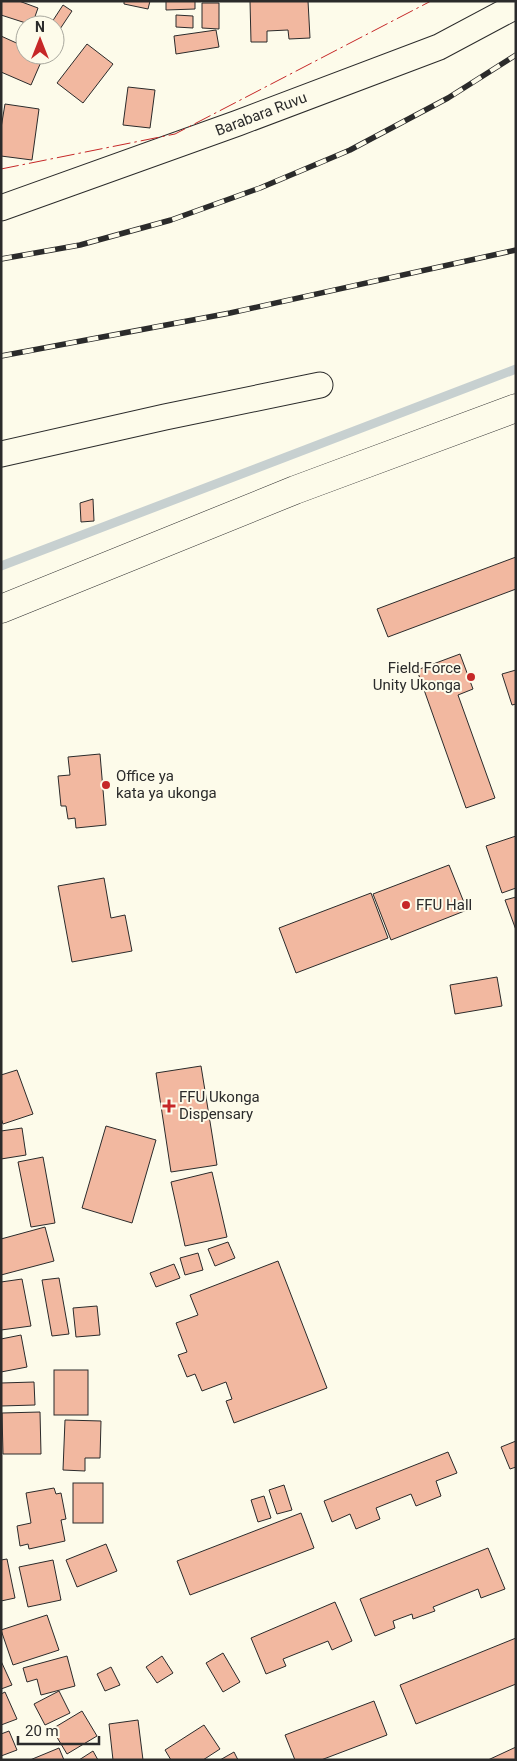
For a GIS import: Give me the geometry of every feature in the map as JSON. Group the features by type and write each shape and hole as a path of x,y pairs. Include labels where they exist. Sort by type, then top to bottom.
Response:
{"main road":[{"path":"1,609 295,490 516,408"}],"street":[{"name":"Barabara Ruvu","path":"1,208 238,123 439,47 516,6"},
{"path":"1,454 165,416 320,385"}],"building":[{"path":"1,1 19,1 38,8 36,15 15,15 15,20 1,15"},
{"path":"124,1 150,1 148,9 124,4"},
{"path":"166,1 195,1 195,9 166,10"},
{"path":"250,1 308,1 310,38 289,39 288,30 267,31 267,42 251,42"},
{"path":"202,3 219,3 219,29 202,28"},
{"path":"63,5 72,11 65,22 65,15 56,15"},
{"path":"176,15 193,16 193,28 176,27"},
{"path":"216,30 219,47 176,54 174,36"},
{"path":"1,36 15,42 15,65 40,65 31,85 1,72"},
{"path":"87,44 113,64 83,103 57,83"},
{"path":"128,87 155,90 150,128 123,125"},
{"path":"5,104 39,109 32,160 1,156 1,128"},
{"path":"93,499 94,521 81,522 80,503"},
{"path":"516,557 516,589 388,637 377,609"},
{"path":"460,654 473,689 458,695 495,798 466,808 417,670"},
{"path":"516,670 516,704 512,705 502,674"},
{"path":"100,754 106,825 76,828 75,818 68,819 66,806 61,806 58,776 70,775 68,757"},
{"path":"516,836 516,888 502,893 486,846"},
{"path":"449,865 467,910 391,940 373,894"},
{"path":"104,878 111,918 125,915 132,951 72,962 58,886"},
{"path":"371,893 388,938 296,973 279,928"},
{"path":"516,897 516,930 505,900"},
{"path":"497,977 502,1006 455,1014 450,985"},
{"path":"201,1066 217,1165 171,1172 156,1073"},
{"path":"17,1070 33,1114 3,1124 1,1118 1,1075"},
{"path":"106,1126 156,1140 132,1223 82,1208"},
{"path":"22,1128 26,1155 1,1159 1,1131"},
{"path":"43,1157 55,1223 31,1227 18,1162"},
{"path":"212,1172 227,1237 185,1246 171,1182"},
{"path":"45,1227 54,1261 1,1275 1,1239"},
{"path":"228,1242 235,1258 215,1266 208,1249"},
{"path":"198,1253 203,1270 185,1275 180,1258"},
{"path":"278,1261 327,1388 234,1423 226,1401 232,1399 226,1382 202,1391 195,1374 187,1377 178,1355 187,1352 176,1323 198,1315 190,1295"},
{"path":"174,1264 180,1278 156,1287 150,1273"},
{"path":"59,1278 69,1334 52,1336 42,1280"},
{"path":"22,1279 31,1326 1,1330 1,1282"},
{"path":"97,1306 100,1335 76,1337 73,1308"},
{"path":"21,1335 27,1367 1,1372 1,1339"},
{"path":"54,1370 88,1370 88,1415 54,1415"},
{"path":"34,1382 35,1405 1,1406 1,1383"},
{"path":"40,1412 41,1454 3,1454 2,1413"},
{"path":"65,1420 101,1421 100,1458 85,1458 85,1471 63,1470"},
{"path":"516,1441 516,1467 510,1469 501,1447"},
{"path":"448,1452 457,1473 436,1481 441,1496 416,1506 411,1494 376,1508 380,1519 356,1529 350,1514 332,1522 324,1501"},
{"path":"73,1483 103,1483 103,1523 73,1523"},
{"path":"284,1485 292,1510 277,1514 269,1490"},
{"path":"54,1488 56,1494 61,1493 66,1519 61,1520 65,1541 29,1549 28,1544 20,1546 17,1526 31,1523 26,1493"},
{"path":"264,1496 271,1518 258,1522 251,1500"},
{"path":"301,1513 314,1548 190,1595 177,1561"},
{"path":"106,1544 117,1571 77,1587 66,1560"},
{"path":"488,1548 505,1589 481,1598 478,1589 433,1607 435,1611 413,1619 412,1614 393,1621 395,1628 375,1636 360,1599"},
{"path":"7,1559 15,1598 1,1601 1,1560"},
{"path":"53,1560 61,1600 28,1607 19,1567"},
{"path":"335,1602 352,1641 332,1650 328,1641 283,1659 286,1666 266,1674 251,1638"},
{"path":"47,1615 59,1650 13,1665 1,1630"},
{"path":"516,1638 516,1684 416,1724 400,1685"},
{"path":"223,1653 240,1682 223,1692 206,1663"},
{"path":"67,1656 75,1686 41,1695 37,1679 27,1682 23,1668"},
{"path":"162,1656 173,1673 157,1683 146,1667"},
{"path":"1,1661 12,1685 1,1689"},
{"path":"111,1667 120,1685 105,1691 97,1674"},
{"path":"59,1691 70,1713 45,1725 34,1704"},
{"path":"5,1692 17,1719 1,1725 1,1694"},
{"path":"374,1701 387,1735 321,1760 295,1760 285,1735"},
{"path":"82,1711 97,1736 67,1754 52,1729"},
{"path":"138,1720 143,1760 113,1760 109,1724"},
{"path":"204,1725 220,1749 203,1760 171,1760 165,1750"},
{"path":"9,1731 17,1750 1,1756 1,1734"},
{"path":"516,1747 516,1760 488,1760"},
{"path":"59,1748 64,1760 30,1760"},
{"path":"93,1751 98,1760 79,1760"},
{"path":"234,1752 238,1760 220,1760"}],"waterway":[{"path":"1,566 516,369"}],"railway":[{"path":"1,259 80,245 171,220 260,188 350,150 448,98 516,55"},
{"path":"1,356 230,313 516,250"}],"power":[{"path":"1,169 175,134 431,1"}],"place":[{"name":"Field Force Unity Ukonga","path":"471,677"},
{"name":"Office ya kata ya ukonga","path":"106,785"},
{"name":"FFU Hall","path":"406,905"},
{"name":"FFU Ukonga Dispensary","path":"169,1106"}]}
